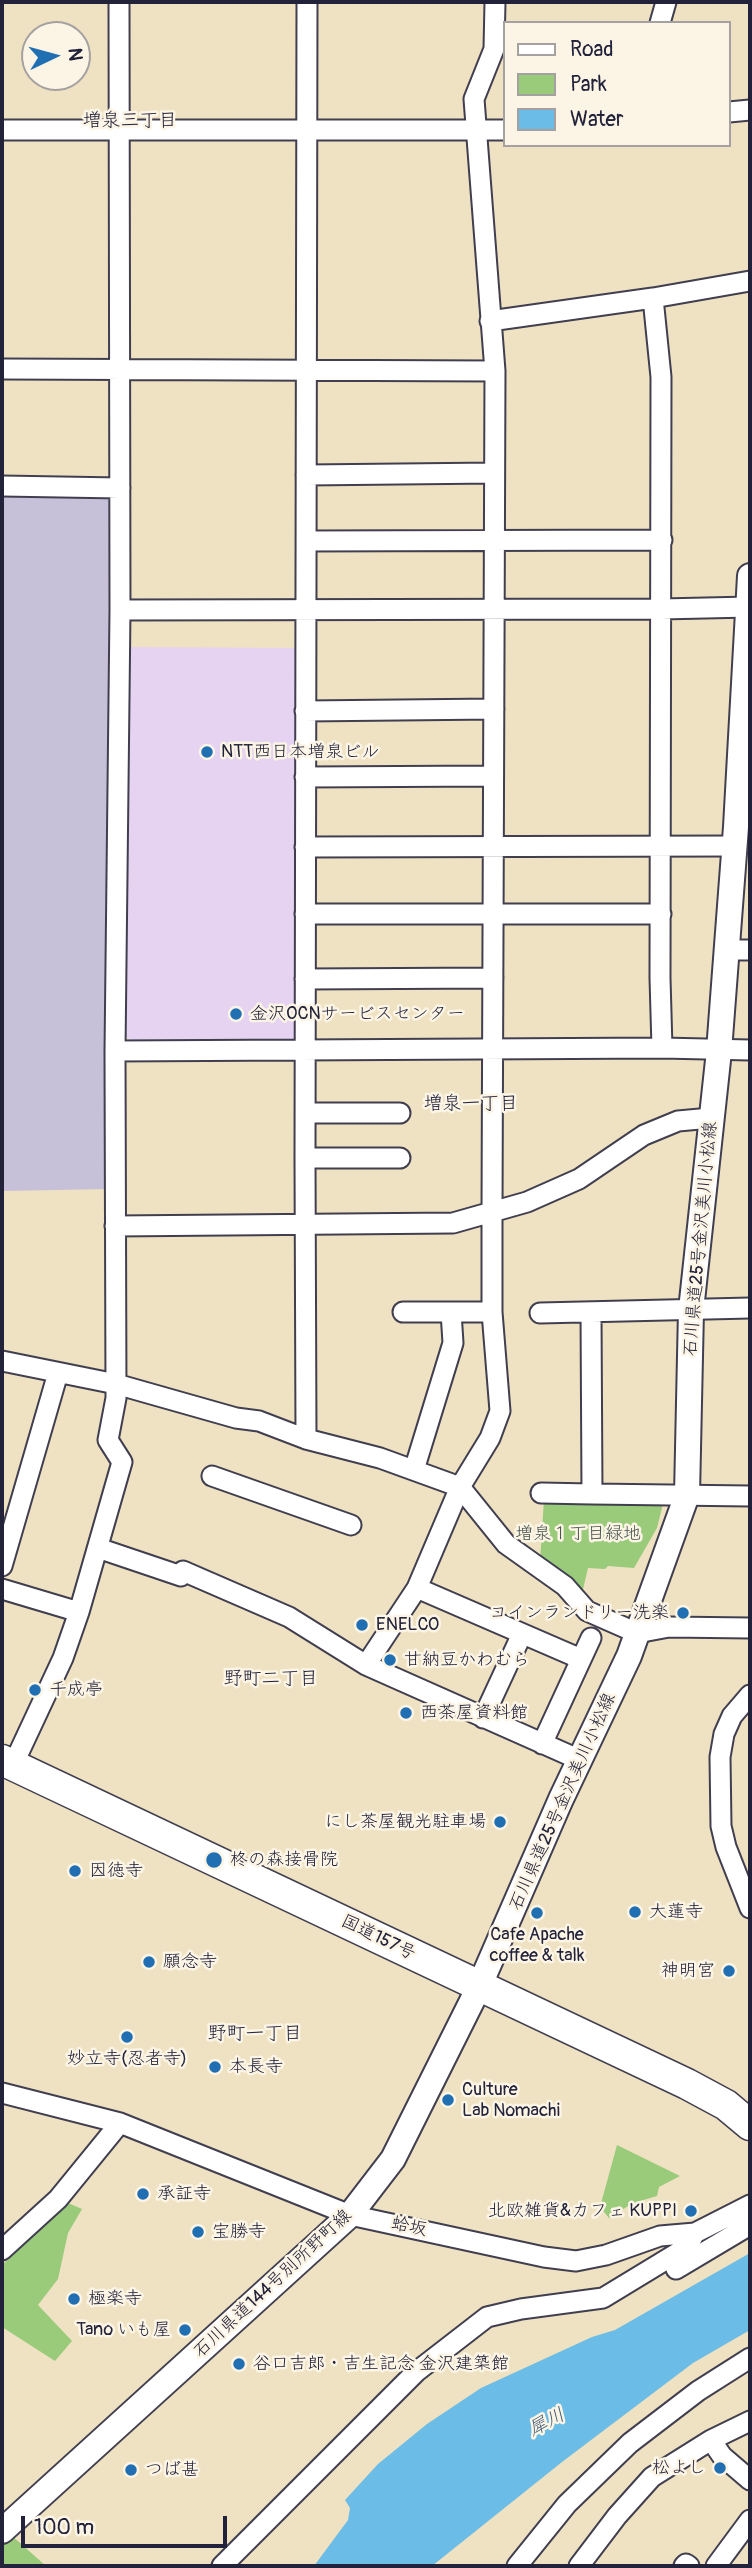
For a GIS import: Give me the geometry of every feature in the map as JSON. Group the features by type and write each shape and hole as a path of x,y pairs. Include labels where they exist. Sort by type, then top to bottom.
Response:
{"highway":[{"name":"国道157号","path":"7,1763 687,2084 726,2105 750,2124"}],"main road":[{"name":"石川県道25号金沢美川小松線","path":"480,1987 637,1633 687,1495 691,1310 719,1051 738,950 750,576"},
{"name":"石川県道144号別所野町線","path":"2,2531 350,2215 393,2159 480,1987"}],"street":[{"path":"7,1763 62,1658 79,1612 122,1462 108,1440 116,1398 115,1051 120,610 119,2"},
{"path":"306,1439 304,1158 307,2"},
{"path":"366,1665 417,1588 460,1487 490,1438 500,1410 492,1311 495,372 474,99 494,49 495,2"},
{"path":"661,21 666,2"},
{"path":"731,112 750,110"},
{"path":"2,131 504,130"},
{"path":"490,321 750,281"},
{"path":"653,298 661,377 662,1048"},
{"path":"2,369 495,372"},
{"path":"306,475 495,473"},
{"path":"2,486 120,488"},
{"path":"306,541 662,540"},
{"path":"120,610 749,607"},
{"path":"305,711 494,709"},
{"path":"305,778 494,776"},
{"path":"305,847 660,846 740,834"},
{"path":"305,914 661,914"},
{"path":"305,979 492,978"},
{"path":"115,1051 662,1048 750,1050"},
{"path":"305,1113 400,1114"},
{"path":"115,1226 453,1223 527,1202 579,1179 644,1135 678,1121 711,1118"},
{"path":"304,1158 400,1158"},
{"path":"540,1313 750,1308"},
{"path":"403,1312 492,1311"},
{"path":"414,1470 453,1343 451,1312"},
{"path":"591,1312 592,1494"},
{"path":"2,1361 116,1384 236,1418 258,1420 306,1439 380,1458 460,1487 506,1544 565,1586 587,1611 637,1633 669,1627 750,1628"},
{"path":"2,1566 58,1373"},
{"path":"212,1476 351,1525"},
{"path":"541,1493 750,1496"},
{"path":"98,1548 182,1573 289,1617 366,1665 580,1760"},
{"path":"417,1588 581,1659"},
{"path":"2,1589 79,1612"},
{"path":"483,1718 522,1634"},
{"path":"542,1744 591,1638"},
{"path":"750,1695 732,1716 724,1734 720,1757 721,1826 726,1847 750,1908"},
{"name":"蛤坂","path":"2,2093 120,2123 350,2215 544,2257 576,2261 606,2255 660,2236 695,2233"},
{"path":"2,2250 58,2199 120,2123"},
{"path":"222,2566 416,2372 487,2317 521,2309 603,2298 687,2247 695,2233 750,2205"},
{"path":"487,2317 511,2321 600,2310 638,2291 750,2225"},
{"path":"517,2566 567,2504 630,2443 698,2391 750,2358"},
{"path":"579,2566 617,2515 652,2477 710,2440 750,2421"},
{"path":"710,2440 722,2456 750,2480"},
{"path":"716,2566 750,2520"}],"shaded area":[{"path":"2,493 111,495 109,1189 2,1191"},
{"path":"128,647 301,648 299,1041 133,1042 126,1037"}],"green space":[{"name":"増泉１丁目緑地","path":"544,1499 664,1500 657,1528 634,1568 588,1568 581,1598 540,1562"},
{"path":"617,2145 680,2176 659,2187 657,2196 633,2203 609,2218 600,2207"},
{"path":"68,2203 82,2209 68,2233 58,2279 38,2305 72,2341 55,2361 2,2327 2,2265"},
{"path":"11,2535 46,2566 2,2566 2,2543"}],"water":[{"name":"犀川","path":"750,2253 750,2330 693,2363 562,2462 432,2566 314,2566 348,2520 350,2508 345,2500 378,2464 427,2424 481,2388 592,2337 615,2330"}],"place":[{"name":"NTT西日本増泉ビル","path":"207,752"},
{"name":"金沢OCNサービスセンター","path":"236,1014"},
{"name":"コインランドリー洗楽","path":"683,1613"},
{"name":"ENELCO","path":"362,1625"},
{"name":"甘納豆かわむら","path":"390,1660"},
{"name":"千成亭","path":"35,1690"},
{"name":"西茶屋資料館","path":"406,1713"},
{"name":"にし茶屋観光駐車場","path":"500,1822"},
{"name":"柊の森接骨院","path":"214,1860"},
{"name":"因徳寺","path":"75,1871"},
{"name":"大蓮寺","path":"635,1912"},
{"name":"Cafe Apache coffee & talk","path":"537,1913"},
{"name":"願念寺","path":"149,1962"},
{"name":"神明宮","path":"729,1971"},
{"name":"妙立寺(忍者寺)","path":"127,2037"},
{"name":"本長寺","path":"215,2067"},
{"name":"Culture Lab Nomachi","path":"448,2100"},
{"name":"承証寺","path":"143,2194"},
{"name":"北欧雑貨&カフェ KUPPI","path":"691,2211"},
{"name":"宝勝寺","path":"198,2232"},
{"name":"極楽寺","path":"74,2299"},
{"name":"Tano いも屋","path":"185,2330"},
{"name":"谷口吉郎・吉生記念 金沢建築館","path":"239,2364"},
{"name":"松よし","path":"720,2468"},
{"name":"つば甚","path":"131,2470"}],"district":[{"name":"増泉三丁目","path":"130,121"},
{"name":"増泉一丁目","path":"471,1104"},
{"name":"野町二丁目","path":"271,1679"},
{"name":"野町一丁目","path":"255,2034"}]}
